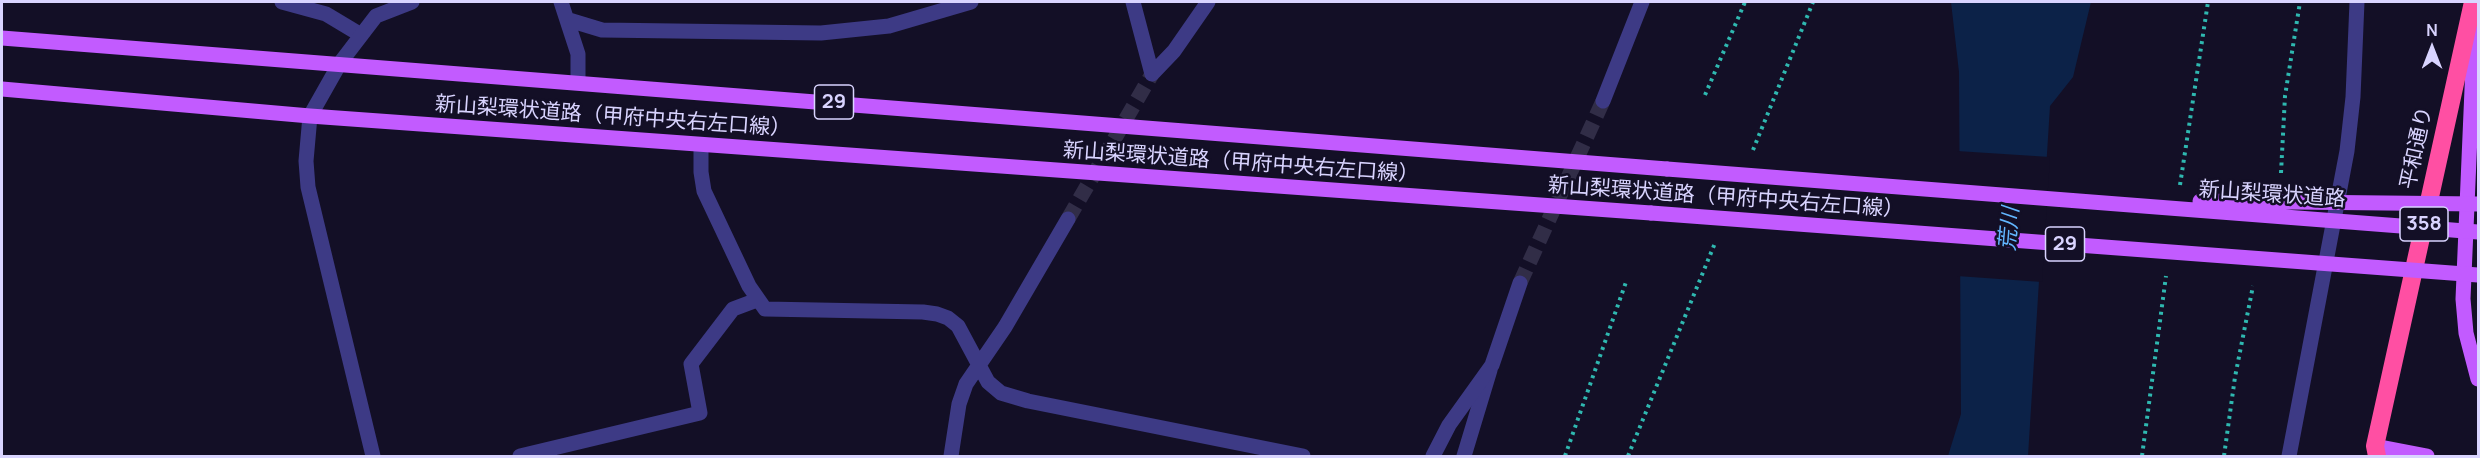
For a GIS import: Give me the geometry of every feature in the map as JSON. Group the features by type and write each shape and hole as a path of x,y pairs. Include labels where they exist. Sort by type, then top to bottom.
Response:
{"highway":[{"name":"平和通り","path":"2373,453 2474,2"}],"main road":[{"path":"2474,2 2463,299 2466,333 2478,379"},
{"name":"新山梨環状道路（甲府中央右左口線）","path":"2,38 578,81 2062,200"},
{"name":"新山梨環状道路（甲府中央右左口線）","path":"2,89 310,116 2478,275"},
{"path":"2062,200 2478,204"},
{"name":"新山梨環状道路","path":"2062,200 2478,232"},
{"path":"2373,453 2427,456"}],"street":[{"path":"282,2 326,14 361,35"},
{"path":"373,456 308,187 306,161 310,116 340,63 376,16 412,2"},
{"path":"561,2 578,54 578,81"},
{"path":"568,20 602,30 821,33 889,26 971,2"},
{"path":"1133,2 1152,74 1174,51 1208,2"},
{"path":"1603,101 1642,2"},
{"path":"2289,456 2347,151 2353,97 2357,2"},
{"path":"701,145 700,172 704,191 749,286 765,309 937,314 948,318 958,326 966,338 978,367 988,382 1001,393 1028,401 1303,456"},
{"path":"951,456 959,404 966,384 1005,327 1068,219"},
{"path":"1464,456 1520,283"},
{"path":"520,456 700,413 691,364 733,309 758,300"},
{"path":"1433,456 1449,425 1492,365"}],"path":[{"path":"1705,95 1745,2"},
{"path":"2281,173 2285,96 2300,2"},
{"path":"1565,456 1626,282"},
{"path":"2224,456 2235,377 2253,286"}],"water":[{"name":"荒川","path":"1951,2 2091,2 2073,77 2050,106 2028,456 1948,456 1961,414 1959,72"}],"pier":[{"path":"1957,151 2050,157 2042,282 1957,276"}],"tunnel":[{"path":"1068,219 1152,74"},
{"path":"1520,283 1603,101"}]}
